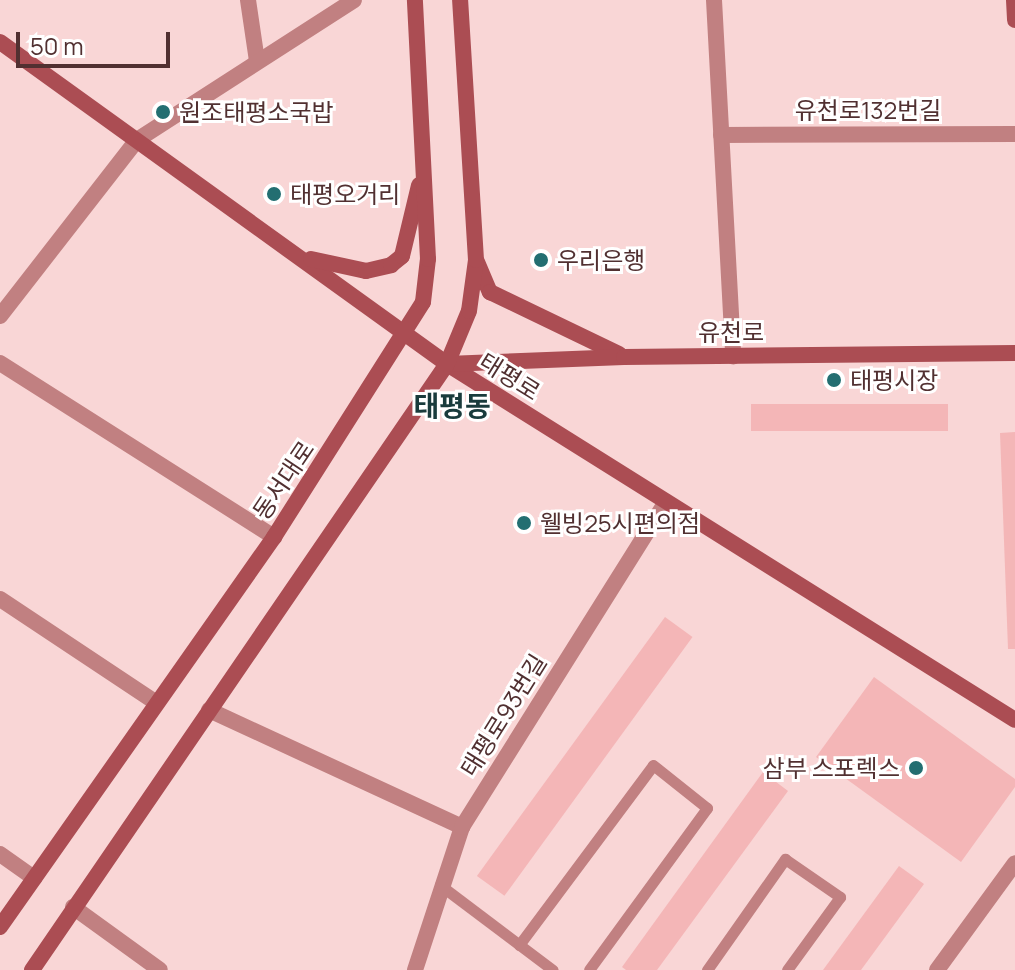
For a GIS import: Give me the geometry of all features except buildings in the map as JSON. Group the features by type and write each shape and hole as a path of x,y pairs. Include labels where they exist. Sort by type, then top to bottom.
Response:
{"street":[{"path":"248,0 257,61"},
{"path":"0,316 137,140 354,0"},
{"name":"동서대로","path":"0,927 155,702 274,537 423,302 428,259 415,0"},
{"path":"32,970 447,364 469,311 476,260 460,0"},
{"path":"714,0 733,356"},
{"path":"1014,0 1015,20"},
{"name":"태평로","path":"0,42 447,364 1015,720"},
{"name":"유천로132번길","path":"721,135 1015,134"},
{"path":"302,258 366,271 391,265 402,256 424,164"},
{"path":"476,260 490,292 624,357"},
{"name":"유천로","path":"447,364 624,357 1015,353"},
{"path":"0,363 274,537"},
{"name":"태평로93번길","path":"415,970 440,885 462,827 666,502"},
{"path":"0,599 155,702"},
{"path":"209,710 462,827"},
{"path":"0,854 34,878"},
{"path":"937,970 1015,863"},
{"path":"73,907 160,970"}],"lane":[{"path":"519,945 653,765 707,808 589,970"},
{"path":"707,970 785,859 840,897 787,970"},
{"path":"440,885 546,968"}],"place":[{"name":"원조태평소국밥","path":"163,112"},
{"name":"태평오거리","path":"274,194"},
{"name":"우리은행","path":"541,260"},
{"name":"태평시장","path":"834,380"},
{"name":"웰빙25시편의점","path":"524,523"},
{"name":"삼부 스포렉스","path":"916,768"}],"district":[{"name":"태평동","path":"452,405"}]}
